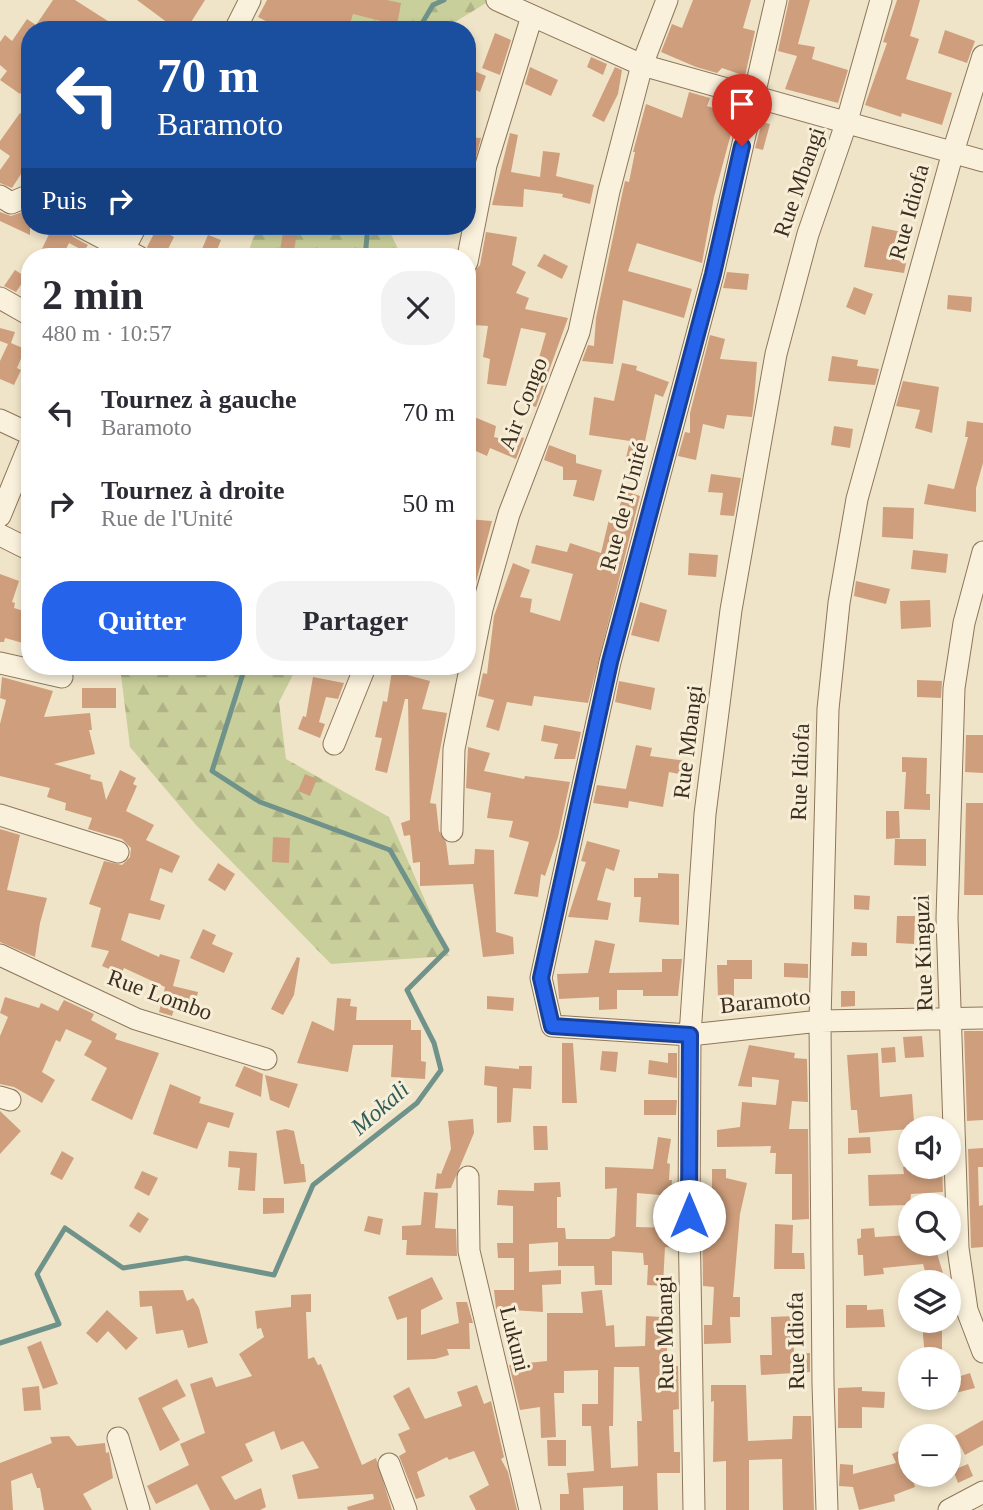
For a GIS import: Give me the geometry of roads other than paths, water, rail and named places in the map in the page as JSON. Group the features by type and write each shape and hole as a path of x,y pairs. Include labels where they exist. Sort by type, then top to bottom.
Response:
{"street":[{"path":"240,21 250,0"},
{"path":"497,0 642,65 754,94 983,161"},
{"name":"Air Congo","path":"476,639 509,514 579,332 609,191 642,65 667,0"},
{"name":"Rue de l'Unité","path":"552,1026 541,978 610,662 713,274 776,0"},
{"name":"Rue Mbangi","path":"694,1510 689,1216 690,1035 705,814 733,597 776,354 807,234 847,121 881,0"},
{"path":"476,216 486,165 532,16"},
{"name":"Rue Idiofa","path":"827,1510 822,1384 820,1021 828,709 839,603 857,499 953,152 983,57"},
{"path":"0,196 11,203 21,199"},
{"path":"94,235 116,248"},
{"path":"0,298 21,310"},
{"path":"0,420 21,430"},
{"path":"0,516 21,465"},
{"path":"0,535 21,546"},
{"name":"Rue Kinguzi","path":"983,552 964,623 954,688 947,918 958,1248 967,1310 983,1352"},
{"path":"0,663 21,668"},
{"path":"53,675 62,677"},
{"path":"334,744 362,675"},
{"name":"Air Congo","path":"452,831 454,749 469,675"},
{"path":"0,815 118,852"},
{"name":"Rue Lombo","path":"0,956 136,1019 266,1059"},
{"name":"Baramoto","path":"552,1026 690,1035 820,1021 983,1018"},
{"name":"Lukuni","path":"468,1177 469,1251 530,1510"},
{"path":"118,1438 139,1510"},
{"path":"389,1464 405,1510"},
{"path":"951,1510 983,1492"}],"waterway":[{"name":"Mokali","path":"423,21 433,5 444,0"},
{"name":"Mokali","path":"366,248 367,235"},
{"name":"Mokali","path":"0,1343 59,1324 37,1274 65,1228 123,1268 186,1258 274,1275 313,1185 417,1103 441,1070 434,1043 407,990 447,950 390,850 260,802 212,771 242,675"}]}
